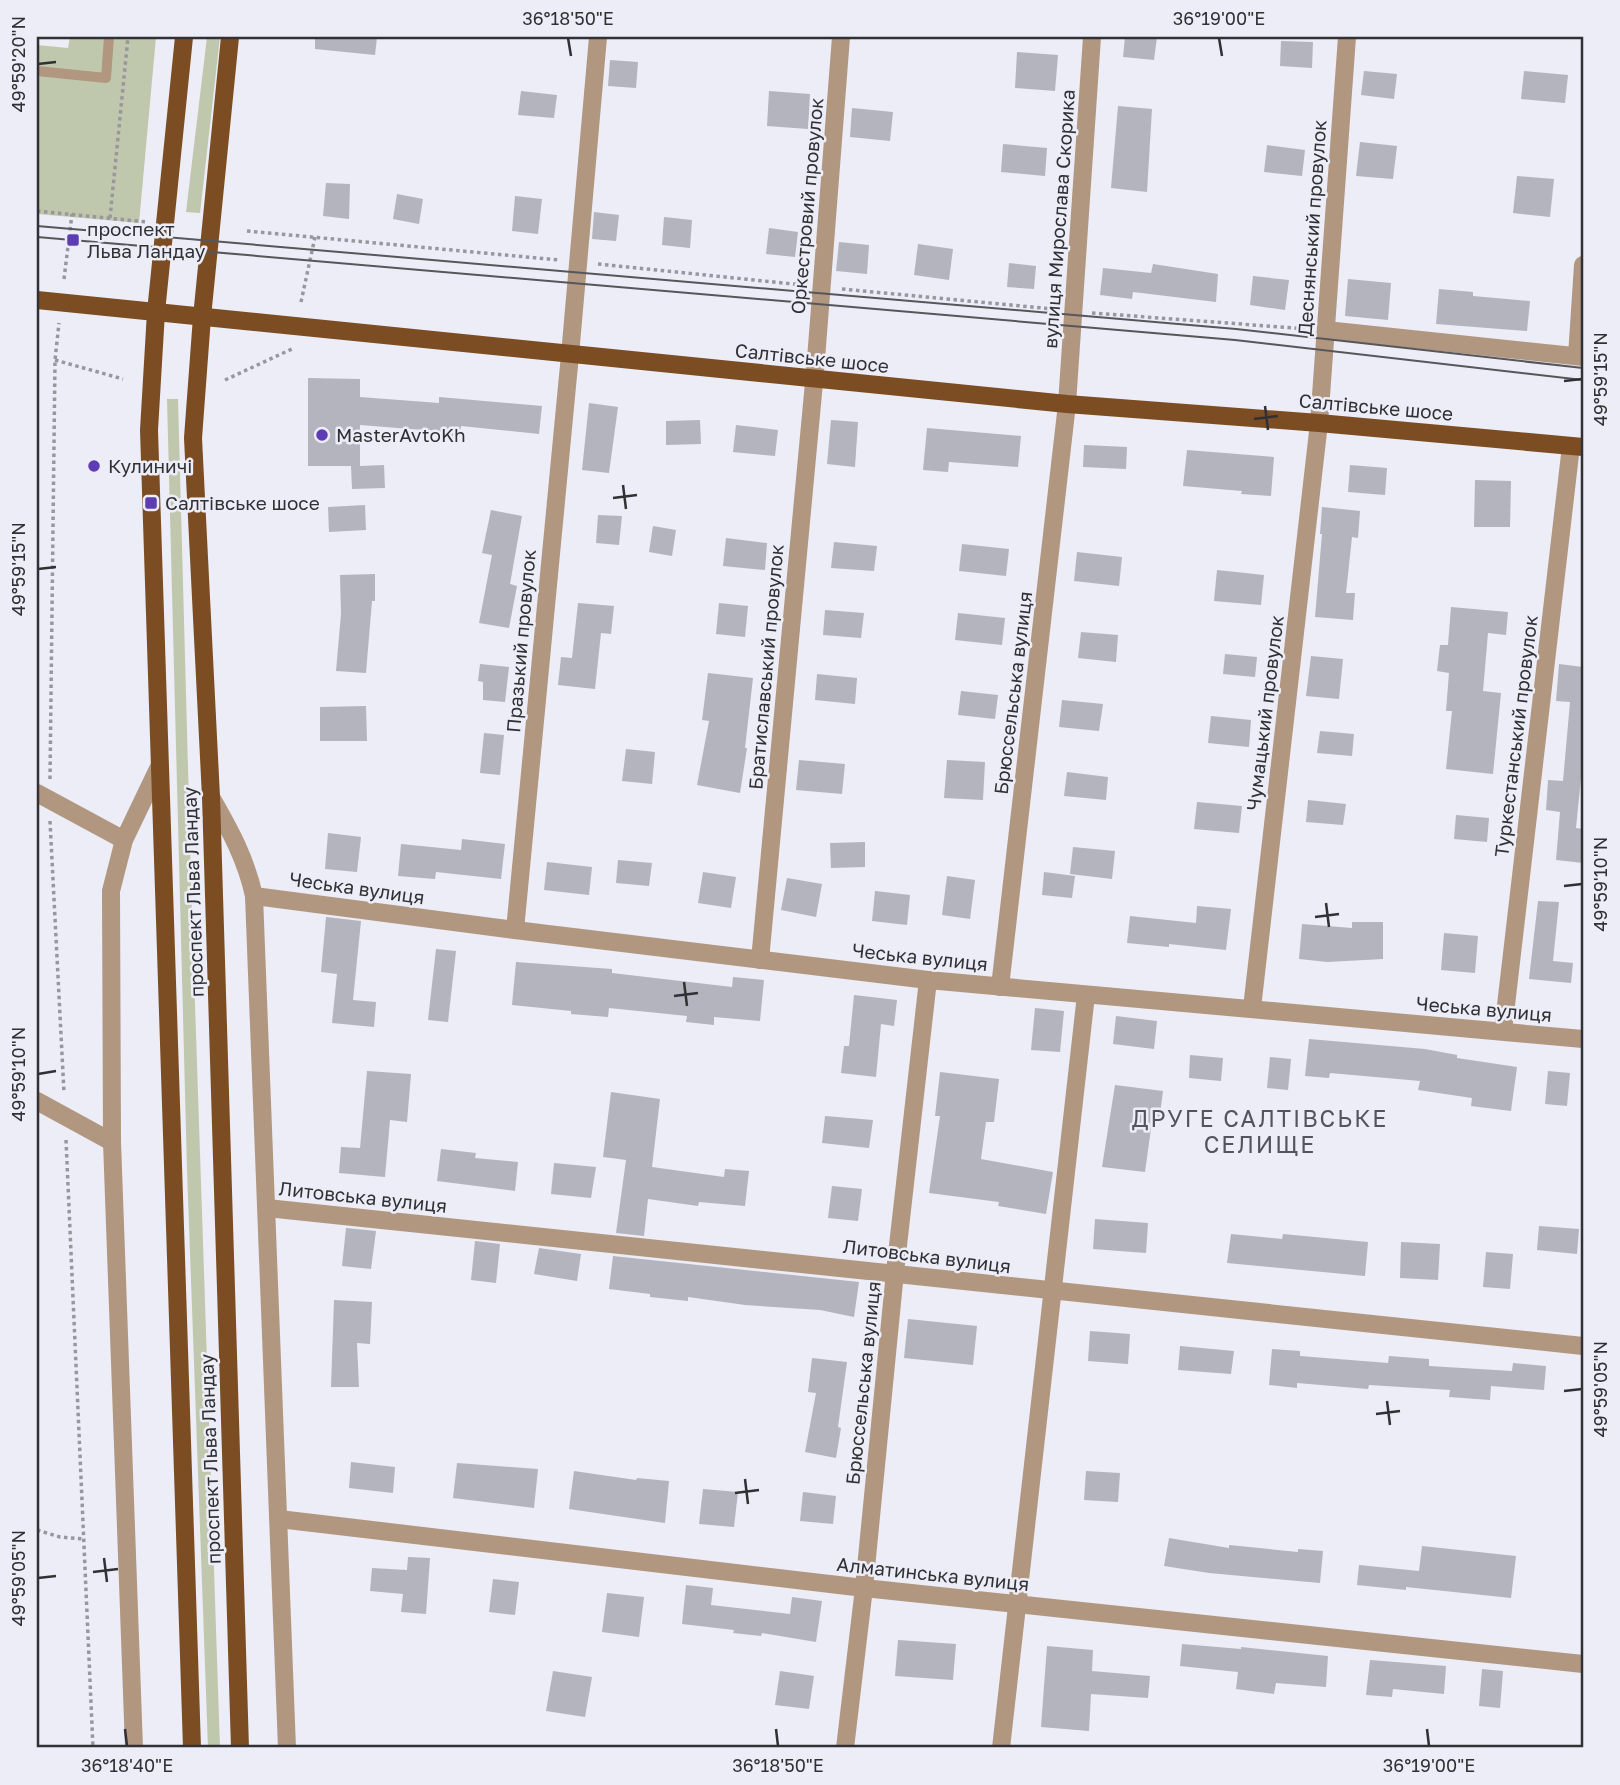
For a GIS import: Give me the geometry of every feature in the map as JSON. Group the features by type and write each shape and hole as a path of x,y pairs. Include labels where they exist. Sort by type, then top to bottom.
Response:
{"main road":[{"name":"проспект Льва Ландау","path":"184,37 156,312 149,430 192,1748"},
{"name":"проспект Льва Ландау","path":"230,37 202,317 193,438 211,797 240,1748"},
{"name":"Салтівське шосе","path":"37,300 1067,404 1319,423 1577,447"}],"street":[{"name":"Празький провулок","path":"514,930 570,355 597,37"},
{"name":"Оркестровий провулок","path":"814,379 841,37"},
{"name":"вулиця Мирослава Скорика","path":"1067,404 1092,37"},
{"name":"Деснянський провулок","path":"1319,423 1348,37"},
{"path":"1326,330 1580,357 1583,265"},
{"name":"Братиславський провулок","path":"761,960 814,379"},
{"name":"Брюссельська вулиця","path":"1000,987 1067,404"},
{"name":"Чумацький провулок","path":"1252,1008 1319,423"},
{"name":"Туркестанський провулок","path":"1503,1031 1577,447"},
{"path":"134,1748 112,1142 111,891 124,840 158,769"},
{"path":"43,797 124,840"},
{"path":"211,797 238,844 249,872 254,896 287,1748"},
{"name":"Чеська вулиця","path":"254,896 929,980 1583,1039"},
{"name":"Брюссельська вулиця","path":"845,1748 929,980"},
{"path":"1001,1748 1086,995"},
{"path":"37,1101 112,1142"},
{"name":"Литовська вулиця","path":"267,1208 1583,1346"},
{"name":"Алматинська вулиця","path":"279,1519 864,1588 1583,1664"}],"lane":[{"path":"37,71 106,78 109,37"}],"path":[{"path":"110,218 128,37"},
{"path":"37,211 149,222"},
{"path":"64,279 72,214"},
{"path":"247,231 1073,311 1326,330"},
{"path":"301,302 315,237"},
{"path":"59,323 55,360 43,797 65,1116 93,1748"},
{"path":"225,380 294,348"},
{"path":"55,360 123,379"},
{"path":"37,1531 83,1539"}],"green space":[{"path":"70,37 156,37 139,223 37,214 37,45 68,48"},
{"path":"207,37 220,37 200,213 186,212"},
{"path":"167,399 178,399 220,1748 208,1748 187,1170"}],"building":[{"path":"315,37 377,37 375,55 315,49"},
{"path":"1125,37 1157,37 1154,60 1123,57"},
{"path":"1281,41 1313,42 1312,68 1280,66"},
{"path":"1017,52 1058,55 1055,91 1015,88"},
{"path":"610,60 638,62 636,88 608,86"},
{"path":"1364,71 1397,74 1394,99 1361,95"},
{"path":"1524,71 1568,75 1565,103 1521,99"},
{"path":"521,91 557,95 554,118 518,115"},
{"path":"769,91 810,94 808,129 767,126"},
{"path":"1118,106 1152,109 1147,192 1111,188"},
{"path":"852,108 893,112 890,141 850,137"},
{"path":"1360,142 1397,146 1393,179 1356,176"},
{"path":"1003,144 1047,148 1045,176 1001,172"},
{"path":"1267,145 1305,150 1302,176 1264,172"},
{"path":"1517,176 1554,179 1550,217 1513,213"},
{"path":"326,183 350,184 349,219 323,216"},
{"path":"397,194 423,199 419,224 393,219"},
{"path":"515,196 542,199 538,234 512,231"},
{"path":"594,212 619,215 616,241 592,239"},
{"path":"664,217 692,220 690,248 662,245"},
{"path":"769,228 798,232 795,257 766,254"},
{"path":"839,242 869,245 867,274 836,271"},
{"path":"918,244 953,249 949,280 914,275"},
{"path":"1009,263 1036,266 1034,289 1007,287"},
{"path":"1153,264 1218,274 1216,302 1133,292 1132,299 1100,295 1103,268 1151,273"},
{"path":"1253,276 1289,280 1285,310 1250,305"},
{"path":"1348,279 1391,283 1388,320 1345,316"},
{"path":"1439,289 1473,292 1473,296 1530,301 1527,331 1436,324"},
{"path":"308,378 360,379 360,397 439,403 439,397 542,406 539,434 461,426 460,437 436,435 436,431 360,425 360,466 384,465 385,488 352,489 351,466 308,466"},
{"path":"589,403 618,407 609,473 582,470"},
{"path":"700,420 701,444 666,445 666,421"},
{"path":"831,420 858,422 855,467 827,464"},
{"path":"736,425 778,430 775,456 733,452"},
{"path":"927,428 1021,436 1018,467 949,462 948,472 923,470"},
{"path":"1084,445 1127,447 1126,469 1083,467"},
{"path":"1187,450 1274,457 1271,496 1183,486"},
{"path":"1350,465 1387,468 1385,495 1348,492"},
{"path":"1475,480 1511,481 1510,527 1474,527"},
{"path":"365,505 366,530 329,532 328,507"},
{"path":"1322,507 1360,511 1358,538 1352,537 1346,593 1355,593 1353,620 1315,617"},
{"path":"491,510 522,516 510,584 517,586 509,628 479,623 492,555 482,553"},
{"path":"598,515 622,516 619,545 596,543"},
{"path":"653,526 676,530 672,556 649,552"},
{"path":"726,538 767,543 765,570 723,566"},
{"path":"834,542 877,546 874,571 831,568"},
{"path":"962,544 1009,549 1006,576 959,571"},
{"path":"1077,552 1122,557 1119,586 1074,581"},
{"path":"1217,570 1264,575 1261,605 1214,601"},
{"path":"375,574 375,601 372,601 366,673 336,671 341,614 340,575"},
{"path":"578,603 614,606 611,634 601,633 595,689 558,685 561,657 572,658"},
{"path":"719,603 748,606 745,637 716,634"},
{"path":"1451,607 1508,612 1506,635 1488,633 1483,691 1501,693 1493,774 1446,769 1452,711 1446,711 1449,673 1437,671 1440,645 1448,645"},
{"path":"825,610 864,613 861,638 823,635"},
{"path":"958,613 1005,618 1002,645 955,640"},
{"path":"1081,632 1118,635 1116,662 1078,658"},
{"path":"1225,654 1257,657 1255,677 1223,674"},
{"path":"1311,656 1343,659 1339,699 1306,696"},
{"path":"480,664 509,667 505,702 483,700 483,682 478,681"},
{"path":"1559,664 1583,667 1583,758 1576,828 1583,829 1583,863 1556,860 1560,812 1546,810 1548,780 1563,781 1570,702 1556,701"},
{"path":"708,673 753,678 740,793 697,785 709,721 702,720"},
{"path":"817,674 857,678 855,704 815,700"},
{"path":"961,691 998,695 995,719 958,715"},
{"path":"1062,700 1103,704 1099,731 1059,727"},
{"path":"366,706 367,741 320,741 320,707"},
{"path":"1211,716 1251,720 1249,747 1208,743"},
{"path":"1320,731 1354,734 1352,756 1317,753"},
{"path":"484,733 504,735 500,775 480,773"},
{"path":"626,749 655,752 652,784 622,781"},
{"path":"799,760 845,764 842,794 796,790"},
{"path":"947,760 985,762 983,800 944,798"},
{"path":"1067,772 1108,777 1106,800 1064,796"},
{"path":"1308,800 1346,804 1343,825 1306,822"},
{"path":"1197,802 1242,806 1239,833 1194,829"},
{"path":"1456,815 1489,818 1487,842 1454,839"},
{"path":"328,833 361,837 357,872 325,869"},
{"path":"462,839 505,844 501,879 436,872 435,879 398,876 401,844 461,850"},
{"path":"865,842 865,867 831,868 830,843"},
{"path":"1073,847 1115,851 1112,879 1070,874"},
{"path":"618,860 652,863 649,886 616,883"},
{"path":"547,862 592,867 589,895 544,890"},
{"path":"703,872 736,877 731,908 698,903"},
{"path":"1044,872 1075,876 1072,898 1042,895"},
{"path":"947,876 975,880 970,919 942,915"},
{"path":"787,878 822,884 816,917 781,910"},
{"path":"875,891 910,895 907,925 872,921"},
{"path":"1538,901 1559,902 1553,961 1573,963 1571,983 1529,979"},
{"path":"1197,906 1231,909 1226,950 1127,943 1130,916 1196,923"},
{"path":"326,917 361,921 353,1000 376,1002 374,1027 332,1023 337,974 321,972"},
{"path":"1352,922 1383,922 1383,959 1327,962 1299,959 1302,924 1352,928"},
{"path":"1444,933 1478,936 1475,973 1441,970"},
{"path":"436,949 456,951 448,1022 428,1020"},
{"path":"516,962 612,969 612,973 732,987 733,977 764,980 760,1021 714,1017 714,1025 686,1022 687,1016 609,1008 608,1017 512,1005"},
{"path":"854,995 897,1000 894,1026 881,1024 876,1077 841,1073 844,1046 849,1046"},
{"path":"1035,1008 1064,1011 1060,1052 1031,1050"},
{"path":"1116,1016 1157,1021 1154,1049 1113,1044"},
{"path":"1309,1039 1425,1049 1457,1055 1457,1058 1517,1067 1511,1111 1471,1106 1472,1098 1418,1090 1420,1081 1330,1073 1329,1078 1305,1076"},
{"path":"1190,1055 1223,1058 1221,1081 1189,1078"},
{"path":"1270,1057 1291,1059 1288,1090 1267,1088"},
{"path":"367,1071 411,1074 407,1122 390,1120 385,1177 339,1173 341,1147 360,1148"},
{"path":"1548,1071 1570,1073 1567,1106 1545,1104"},
{"path":"940,1072 999,1079 994,1122 986,1122 981,1159 1053,1172 1046,1214 998,1206 999,1202 929,1193 940,1116 935,1116"},
{"path":"1115,1085 1163,1091 1159,1122 1152,1121 1145,1172 1102,1167"},
{"path":"611,1092 660,1099 652,1167 724,1177 725,1169 749,1171 745,1206 699,1202 698,1206 648,1199 644,1236 616,1233 626,1160 603,1157"},
{"path":"825,1116 873,1120 869,1148 822,1143"},
{"path":"441,1149 476,1153 475,1158 518,1162 515,1191 437,1181"},
{"path":"554,1163 596,1167 591,1198 551,1194"},
{"path":"832,1186 862,1189 858,1221 828,1218"},
{"path":"1095,1219 1148,1223 1146,1253 1093,1249"},
{"path":"1539,1226 1579,1229 1577,1254 1537,1250"},
{"path":"346,1228 376,1231 371,1269 342,1266"},
{"path":"1231,1234 1282,1239 1283,1234 1368,1242 1365,1276 1227,1263"},
{"path":"475,1241 500,1244 496,1283 471,1280"},
{"path":"1401,1242 1440,1244 1438,1280 1400,1278"},
{"path":"539,1248 581,1254 577,1281 534,1274"},
{"path":"1486,1252 1513,1254 1510,1289 1483,1287"},
{"path":"613,1256 859,1282 854,1317 820,1310 745,1305 688,1297 688,1301 650,1297 650,1294 609,1289"},
{"path":"334,1300 372,1302 370,1344 357,1343 359,1387 331,1387"},
{"path":"908,1319 977,1326 973,1365 904,1358"},
{"path":"1090,1331 1130,1334 1128,1364 1088,1361"},
{"path":"1180,1346 1234,1351 1231,1374 1178,1370"},
{"path":"1272,1349 1300,1351 1300,1356 1388,1363 1389,1356 1429,1359 1429,1366 1512,1371 1513,1363 1546,1366 1544,1390 1491,1386 1490,1400 1449,1397 1450,1390 1369,1385 1368,1389 1297,1383 1297,1388 1269,1385"},
{"path":"812,1358 847,1362 836,1458 805,1452 816,1393 808,1392"},
{"path":"351,1462 395,1467 393,1493 349,1488"},
{"path":"457,1463 538,1469 534,1508 453,1498"},
{"path":"574,1471 636,1480 669,1481 665,1523 569,1509"},
{"path":"1086,1471 1120,1473 1118,1502 1084,1500"},
{"path":"703,1489 738,1492 734,1527 699,1524"},
{"path":"803,1492 836,1496 833,1524 800,1521"},
{"path":"1169,1538 1229,1548 1229,1545 1298,1552 1298,1549 1323,1551 1320,1583 1164,1566"},
{"path":"1422,1546 1516,1556 1511,1598 1406,1587 1406,1590 1357,1585 1359,1565 1419,1571"},
{"path":"408,1557 430,1558 426,1614 401,1612 403,1594 370,1591 372,1568 407,1570"},
{"path":"493,1579 519,1582 515,1615 489,1612"},
{"path":"686,1585 713,1588 711,1605 790,1614 792,1597 822,1601 816,1642 762,1633 761,1636 733,1633 734,1630 682,1624"},
{"path":"607,1593 644,1597 639,1637 602,1632"},
{"path":"898,1640 956,1644 953,1680 895,1676"},
{"path":"1182,1644 1328,1656 1326,1687 1276,1683 1274,1694 1236,1689 1238,1672 1180,1666"},
{"path":"1047,1646 1093,1650 1092,1671 1150,1676 1148,1698 1091,1694 1089,1731 1041,1727"},
{"path":"1370,1660 1446,1666 1444,1694 1393,1689 1392,1697 1366,1695"},
{"path":"1482,1669 1503,1671 1500,1708 1479,1706"},
{"path":"553,1671 592,1677 585,1717 546,1711"},
{"path":"780,1671 814,1676 809,1709 775,1705"}],"tram line":[{"path":"37,226 1236,329 1583,368"},
{"path":"37,237 1235,340 1583,380"}],"place":[{"name":"проспект Льва Ландау","path":"73,240"},
{"name":"MasterAvtoKh","path":"322,435"},
{"name":"Кулиничі","path":"94,466"},
{"name":"Салтівське шосе","path":"151,503"}],"district":[{"name":"ДРУГЕ САЛТІВСЬКЕ СЕЛИЩЕ","path":"1260,1132"}]}
